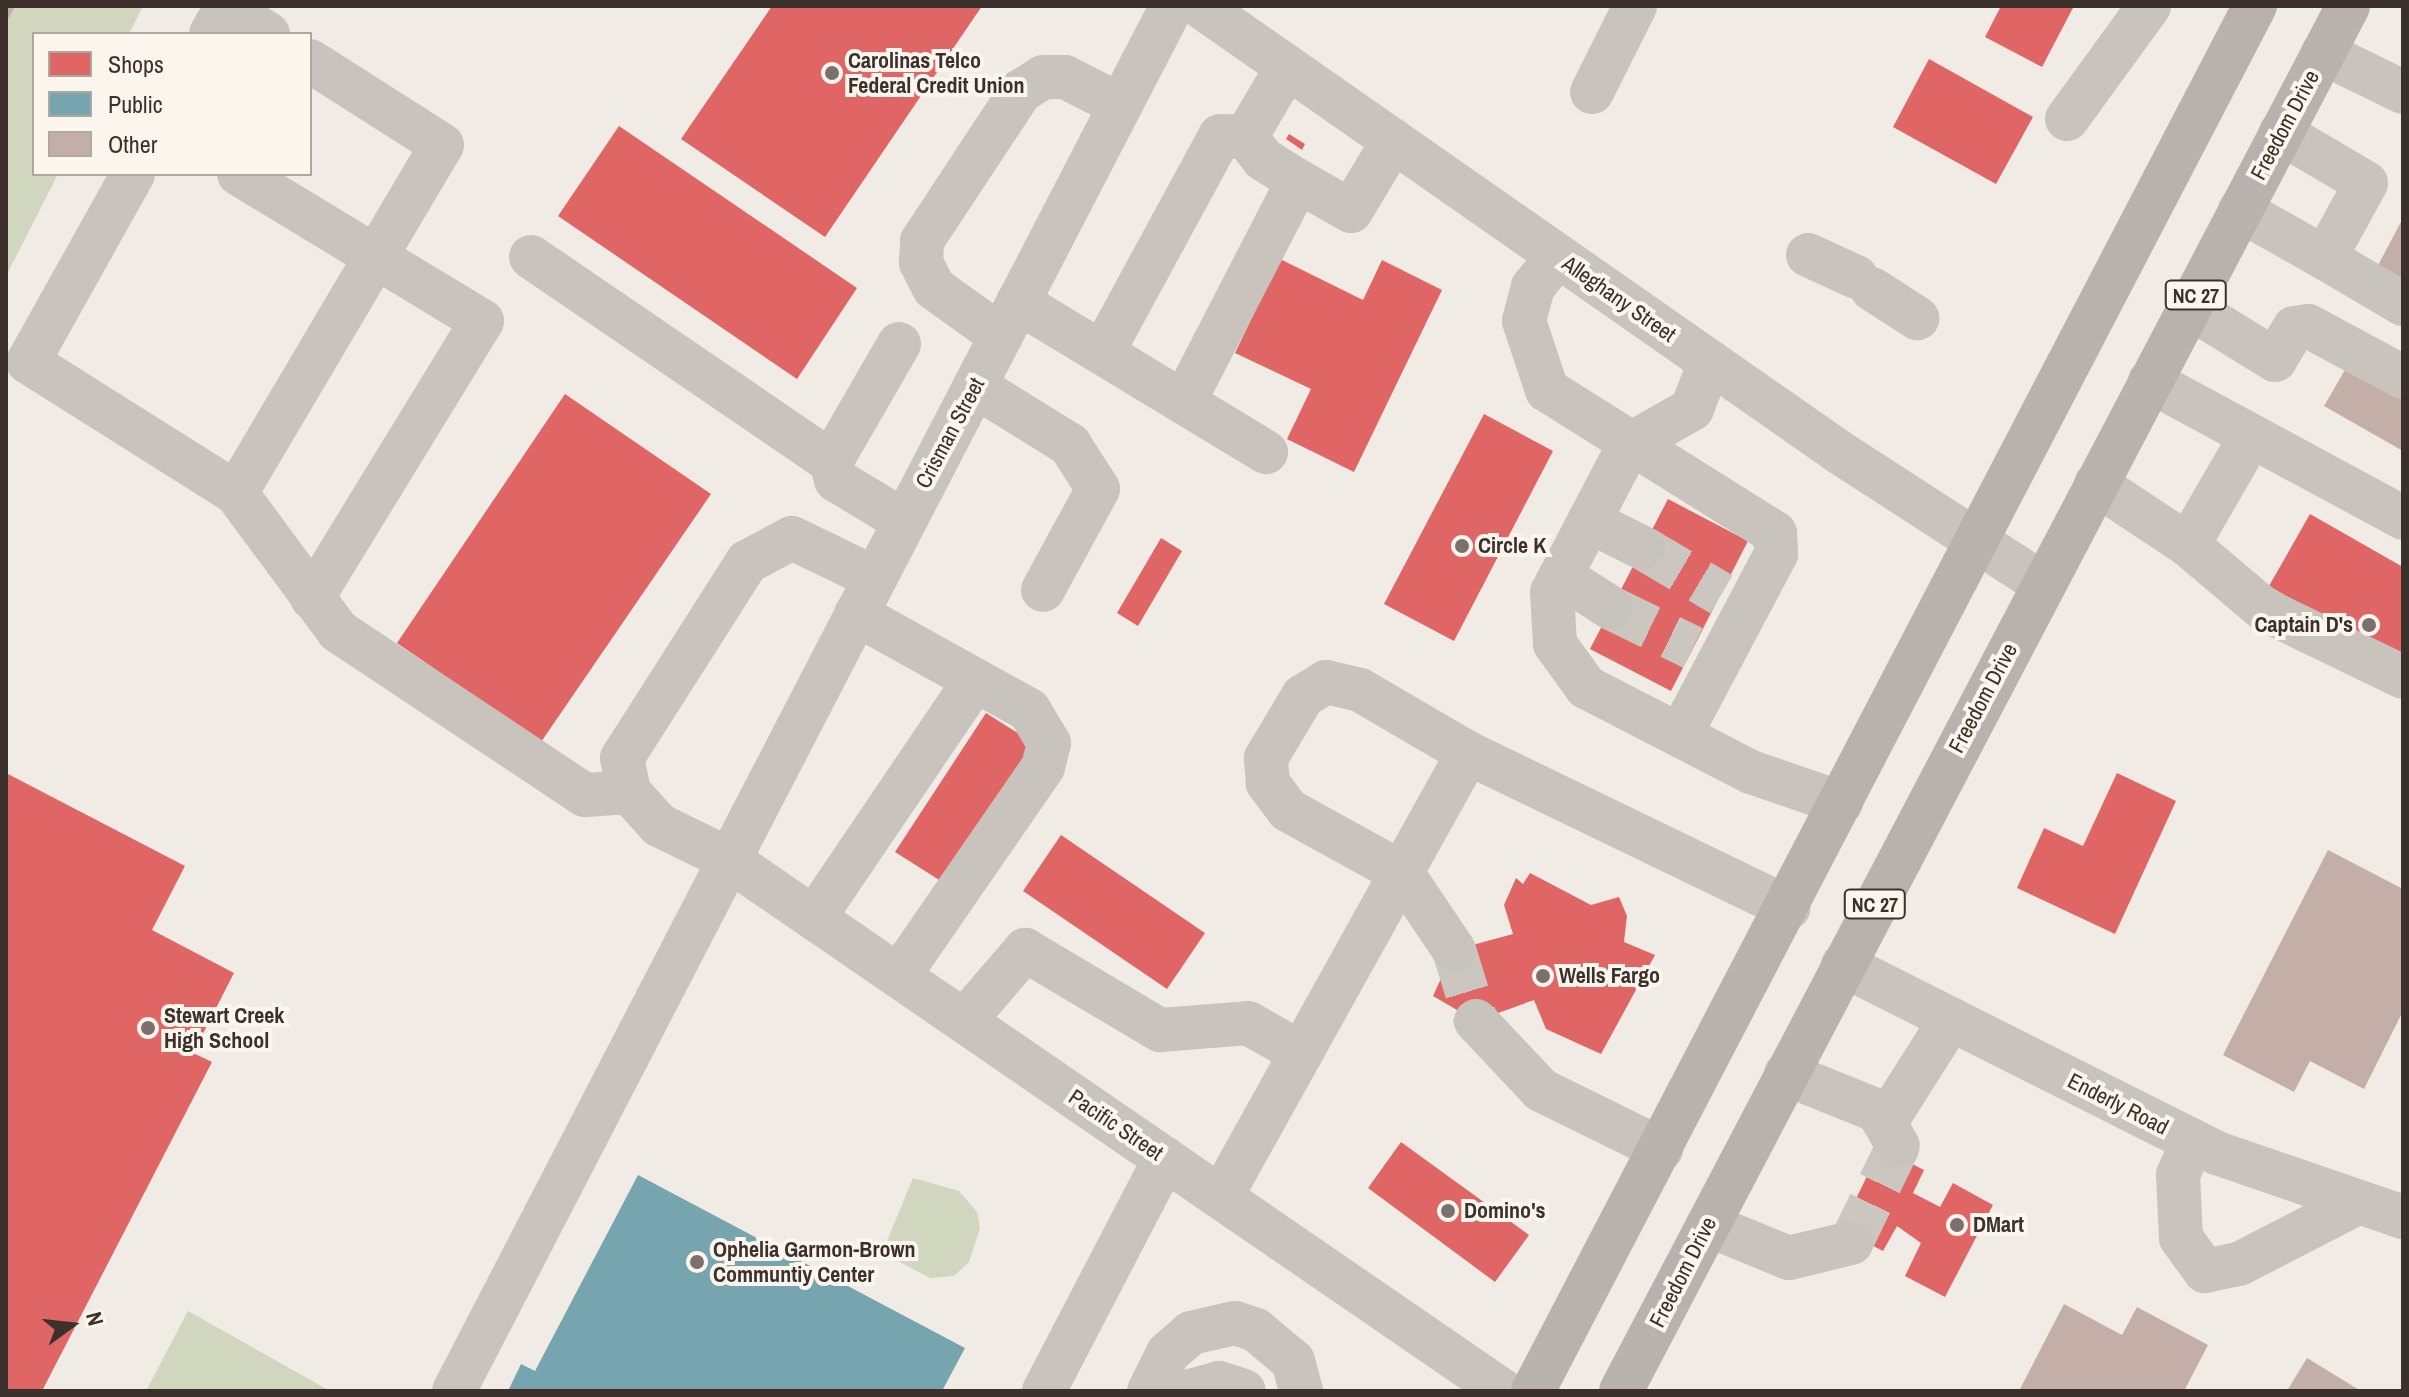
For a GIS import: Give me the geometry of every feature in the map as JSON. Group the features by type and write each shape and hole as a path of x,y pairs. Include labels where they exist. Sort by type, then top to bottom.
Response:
{"main road":[{"path":"1533,1391 1788,908 1972,542 2255,6"},
{"name":"Freedom Drive","path":"1621,1391 2348,6"}],"street":[{"name":"Crisman Street","path":"454,1391 1172,6"},
{"name":"Alleghany Street","path":"1200,6 1972,542 2043,584"},
{"path":"1592,92 1635,6"},
{"path":"2067,119 2149,6"},
{"path":"212,32 226,7 265,32"},
{"path":"2323,53 2403,92"},
{"path":"236,493 442,145 312,62"},
{"path":"1246,137 1287,67"},
{"path":"1120,105 1065,77 1043,77 1021,91 922,241 921,262 934,288 1009,319 1105,348 1266,452"},
{"path":"2281,133 2366,183 2325,258"},
{"path":"1105,348 1220,136 1246,137"},
{"path":"1246,137 1263,159 1351,211 1393,141"},
{"path":"132,176 28,362 236,493 338,631 585,795 629,792 622,758 747,562 792,538 975,680 1029,710 1049,743 1043,767 899,976"},
{"path":"242,176 482,321 312,598"},
{"path":"1185,400 1298,181"},
{"path":"2240,210 2403,304"},
{"path":"1808,255 1864,283 1917,318"},
{"path":"1558,256 1533,287 1524,321 1547,390 1629,445 1775,533 1776,554 1734,601 1706,655 1680,735"},
{"path":"531,257 831,462 836,480 904,521"},
{"path":"2189,307 2275,360 2294,328 2308,326 2403,377"},
{"path":"831,462 899,344"},
{"path":"1710,362 1692,409 1629,445 1552,592 1555,644 1586,687 1751,772 1841,803"},
{"path":"2150,381 2403,518"},
{"path":"975,386 1070,445 1098,489 1043,590"},
{"path":"2188,545 2251,436"},
{"path":"2096,484 2188,545 2265,610 2403,677"},
{"path":"1589,521 1643,548"},
{"path":"1561,576 1611,608"},
{"path":"814,918 975,680"},
{"path":"1454,950 1402,873 1288,810 1268,783 1266,758 1303,696 1326,682 1360,690 1468,753 1788,908"},
{"path":"1221,1197 1468,753"},
{"name":"Pacific Street","path":"629,792 659,825 728,859 1503,1391"},
{"path":"964,1021 1025,950 1160,1030 1248,1023 1301,1053"},
{"name":"Enderly Road","path":"1843,965 2193,1141 2403,1217"},
{"path":"1786,1074 1878,1111 1891,1134 1951,1019"},
{"path":"1476,1021 1541,1090 1661,1149"},
{"path":"2193,1141 2178,1175 2181,1238 2205,1271 2239,1264 2359,1202"},
{"path":"1044,1391 1165,1159"},
{"path":"1708,1225 1789,1258 1851,1243"},
{"path":"1149,1391 1168,1353 1191,1333 1235,1323 1256,1330 1293,1361 1301,1391"},
{"path":"1181,1391 1202,1353 1227,1343 1251,1348 1272,1366 1280,1391"},
{"path":"1190,1391 1219,1383 1244,1391"}],"green space":[{"path":"6,6 143,6 130,32 32,32 32,176 57,176 6,276"},
{"path":"913,1178 959,1191 977,1212 980,1229 969,1262 954,1276 930,1278 896,1260 887,1241"},
{"path":"188,1311 330,1391 146,1391"}],"building: Shops":[{"name":"Carolinas Telco Federal Credit Union","path":"772,6 982,6 825,237 681,139"},
{"path":"2001,6 2074,6 2042,67 1985,37"},
{"path":"1929,59 2033,117 1996,184 1893,127"},
{"path":"619,126 857,288 797,379 558,216"},
{"path":"1289,134 1305,144 1302,150 1286,139"},
{"path":"1280,259 1363,300 1382,260 1442,290 1354,472 1287,439 1311,389 1235,353"},
{"path":"565,394 711,494 541,742 397,643"},
{"name":"Circle K","path":"1484,414 1553,451 1454,641 1384,604"},
{"path":"1668,499 1748,541 1671,691 1590,649"},
{"name":"Captain D's","path":"2310,514 2403,567 2403,663 2269,586"},
{"path":"1161,538 1182,551 1138,626 1117,613"},
{"path":"986,713 1035,744 944,883 895,852"},
{"path":"6,773 185,866 152,930 234,973 193,1053 212,1062 42,1391 6,1391"},
{"path":"2117,773 2176,801 2115,934 2017,888 2044,828 2083,846"},
{"path":"1061,835 1205,933 1167,989 1023,891"},
{"name":"Wells Fargo","path":"1530,873 1591,905 1619,897 1627,916 1624,942 1655,955 1601,1054 1546,1029 1534,1000 1476,1021 1433,996 1454,950 1513,934 1504,905 1516,878 1523,884"},
{"name":"Domino's","path":"1401,1142 1529,1235 1495,1282 1368,1188"},
{"path":"1881,1148 1924,1170 1913,1193 1940,1207 1953,1183 1993,1205 1945,1297 1905,1276 1921,1243 1897,1226 1883,1251 1841,1229"}],"building: Public":[{"name":"Ophelia Garmon-Brown Communtiy Center","path":"638,1175 965,1348 942,1391 508,1391 521,1364 535,1371"}],"building: Other":[{"path":"6,6 15,6 6,23"},
{"path":"2403,218 2403,290 2373,275"},
{"path":"2349,363 2403,394 2403,451 2324,406"},
{"path":"2328,850 2403,889 2403,1011 2364,1089 2310,1061 2294,1092 2223,1055"},
{"path":"2064,1304 2122,1335 2137,1307 2208,1345 2184,1391 2019,1391"},
{"path":"2307,1358 2361,1391 2287,1391"}],"tunnel":[{"path":"1643,548 1721,594"},
{"path":"1611,608 1693,648"},
{"path":"1454,950 1476,1021"},
{"path":"1851,1243 1898,1146"}],"place":[{"name":"Carolinas Telco Federal Credit Union","path":"832,73"},
{"name":"Circle K","path":"1462,546"},
{"name":"Captain D's","path":"2369,625"},
{"name":"Wells Fargo","path":"1543,976"},
{"name":"Stewart Creek High School","path":"148,1028"},
{"name":"Domino's","path":"1448,1211"},
{"name":"DMart","path":"1957,1225"},
{"name":"Ophelia Garmon-Brown Communtiy Center","path":"697,1262"}]}
